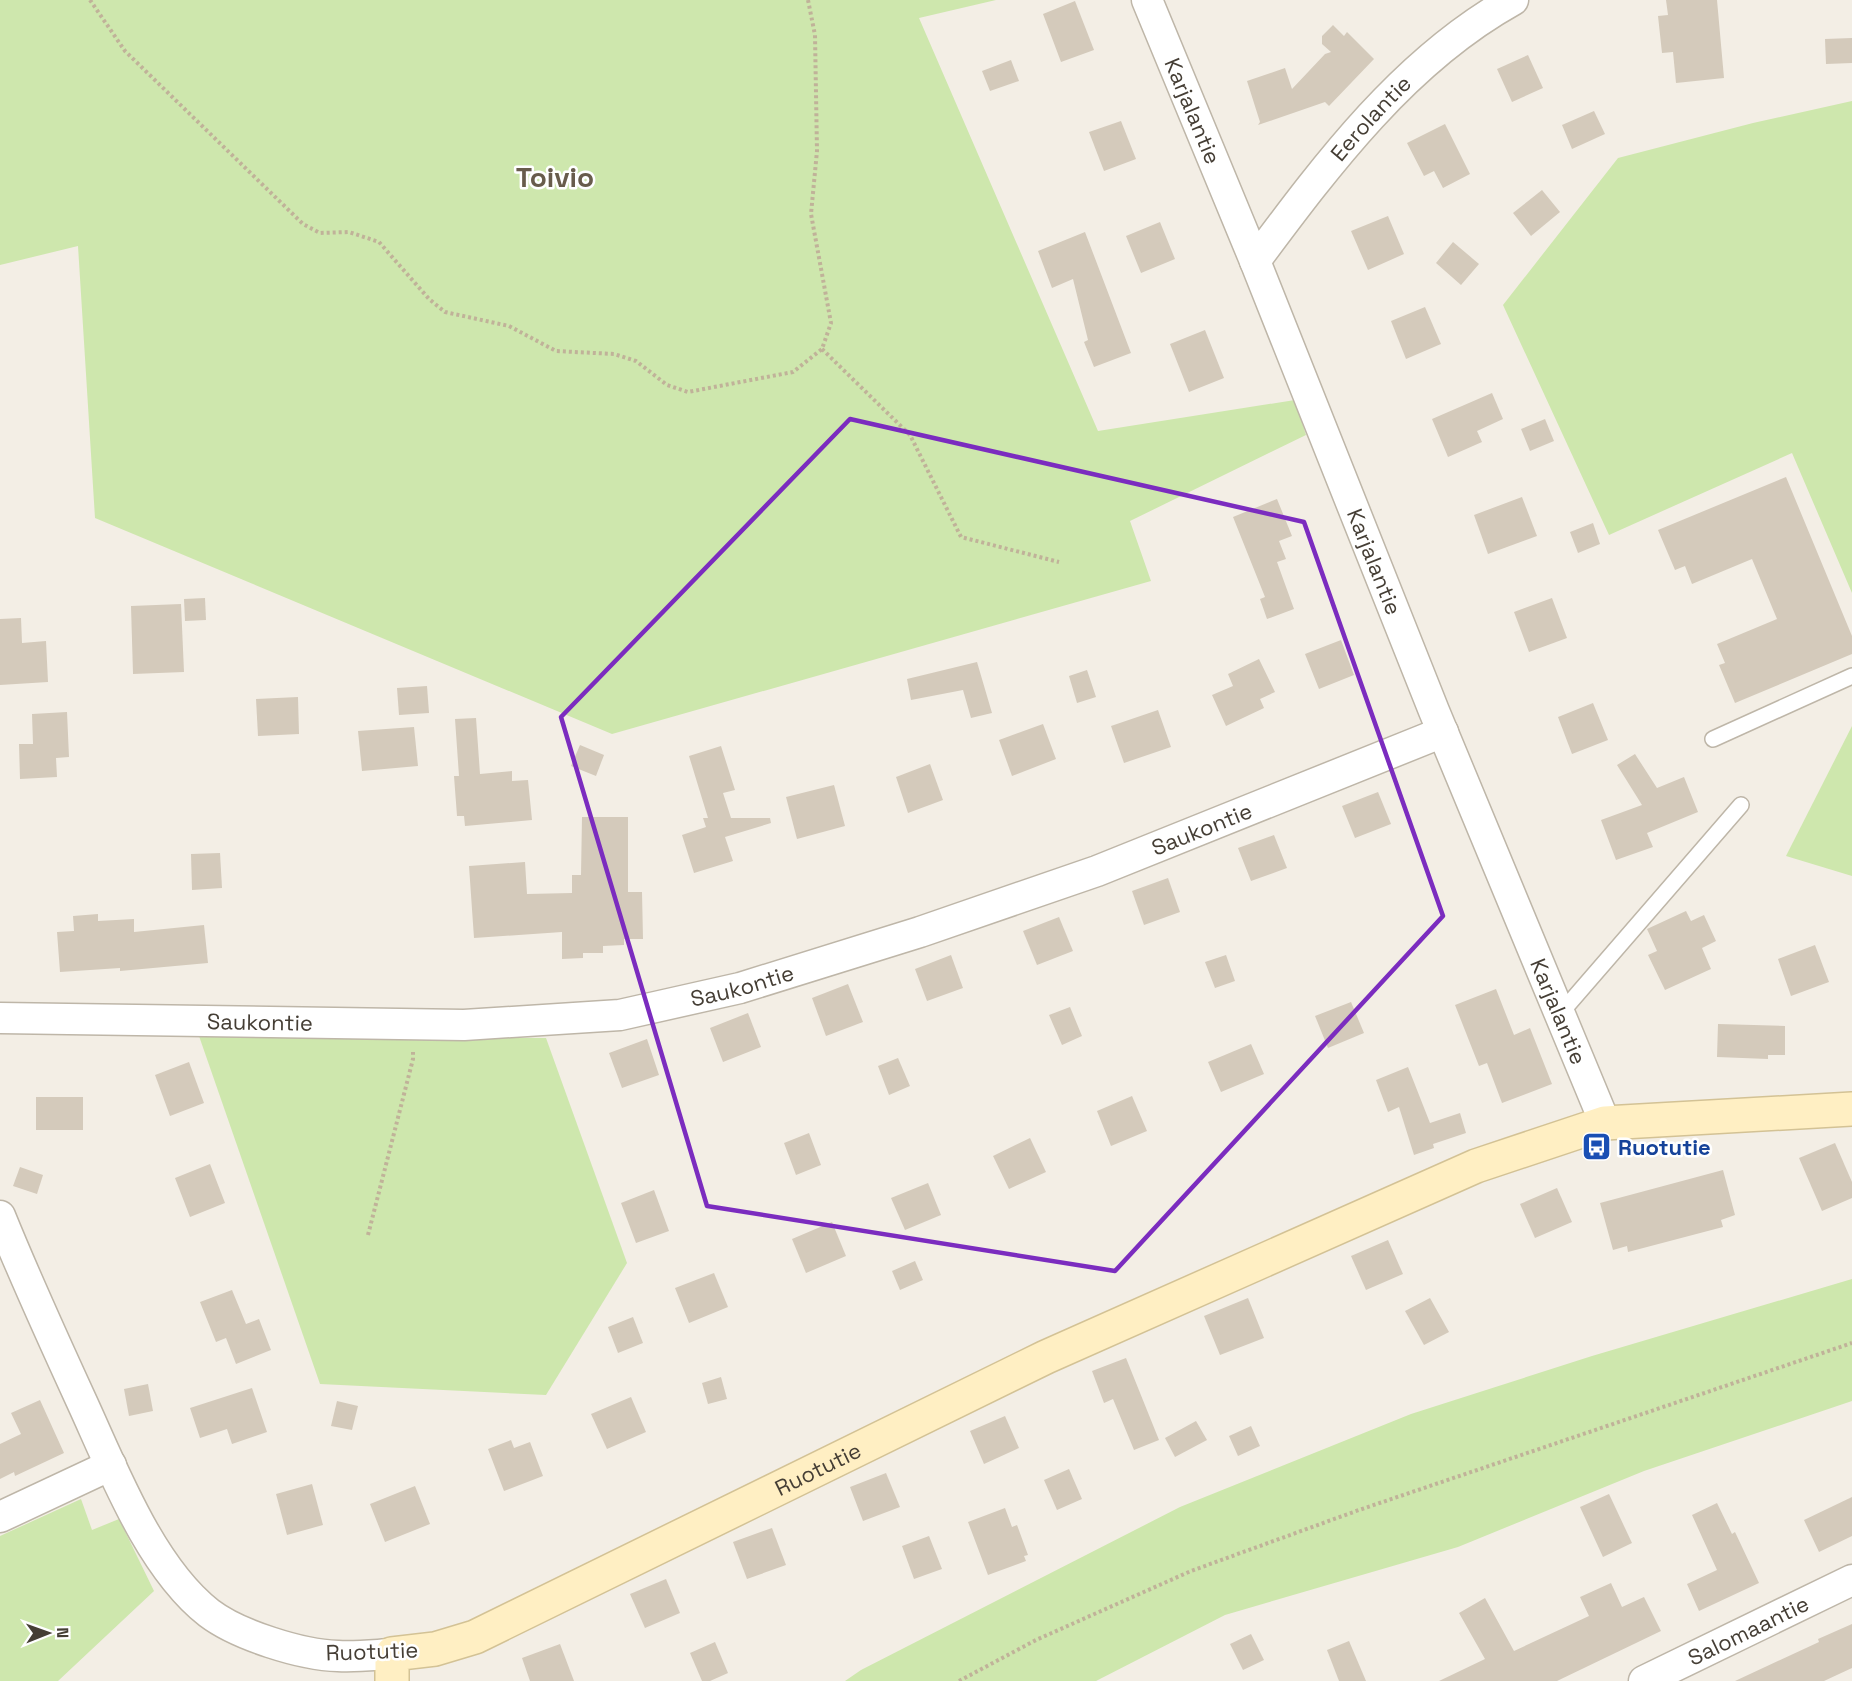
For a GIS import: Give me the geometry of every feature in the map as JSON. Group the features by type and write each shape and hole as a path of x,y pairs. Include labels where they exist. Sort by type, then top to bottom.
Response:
{"street":[{"name":"Karjalantie","path":"1147,0 1255,261 1443,732 1605,1123"},
{"name":"Eerolantie","path":"1255,261 1320,173 1390,96 1453,39 1513,0"},
{"name":"Saukontie","path":"0,1018 464,1025 621,1015 740,988 920,932 1097,871 1443,732"},
{"name":"Ruotutie","path":"0,1216 23,1273 111,1465 156,1553 190,1594 209,1613 249,1633 296,1649 392,1668 435,1649 475,1637 1046,1357 1476,1166 1605,1123 1852,1109"},
{"path":"0,1517 111,1465"},
{"name":"Salomaantie","path":"1644,1681 1852,1580"}],"lane":[{"path":"1713,739 1852,676"},
{"path":"1560,1014 1741,805"}],"path":[{"path":"90,0 125,51 303,224 320,233 349,232 379,242 429,299 445,312 509,326 556,351 614,354 636,361 667,385 688,392 793,372 822,349 831,323 811,213 817,151 815,35 808,0"},
{"path":"822,349 910,435 961,537 1059,561"},
{"path":"368,1235 413,1059 413,1024"},
{"path":"959,1681 1036,1640 1191,1571 1359,1509 1852,1343"}],"highlighted area":[{"path":"850,419 1304,522 1443,916 1115,1271 707,1206 561,717"}],"green space":[{"path":"0,0 996,0 919,18 1098,431 1295,400 1306,435 1130,521 1151,581 612,734 95,518 78,246 0,265"},
{"path":"1852,101 1852,593 1792,453 1609,535 1503,305 1618,158 1753,123"},
{"path":"1852,726 1852,876 1786,856"},
{"path":"199,1036 546,1038 627,1263 546,1395 320,1384"},
{"path":"1852,1279 1852,1401 1644,1471 1458,1547 1225,1615 1096,1681 845,1681 861,1670 1180,1507 1411,1414 1592,1356"},
{"path":"81,1499 92,1530 119,1519 154,1591 58,1681 0,1681 0,1536"}],"building":[{"path":"1666,0 1717,0 1724,78 1676,83 1673,52 1662,53 1658,16 1668,15"},
{"path":"1075,1 1094,50 1061,62 1043,14"},
{"path":"1333,25 1344,36 1347,32 1374,59 1329,106 1325,102 1258,125 1260,122 1247,81 1285,68 1292,89 1325,54 1331,52 1322,44 1322,36"},
{"path":"1852,38 1852,63 1826,64 1825,39"},
{"path":"1528,55 1543,88 1512,102 1497,69"},
{"path":"1011,60 1019,81 990,91 982,71"},
{"path":"1594,111 1605,134 1572,149 1562,125"},
{"path":"1121,121 1136,159 1104,171 1089,132"},
{"path":"1445,124 1470,174 1443,188 1434,171 1424,176 1407,143"},
{"path":"1542,190 1560,212 1531,236 1513,213"},
{"path":"1388,216 1404,254 1368,270 1351,231"},
{"path":"1160,222 1175,259 1141,273 1126,236"},
{"path":"1085,232 1131,353 1094,367 1084,342 1088,340 1073,279 1052,288 1038,251"},
{"path":"1453,242 1479,264 1461,285 1436,263"},
{"path":"1425,307 1441,344 1406,359 1391,321"},
{"path":"1205,330 1224,378 1189,392 1170,344"},
{"path":"1492,393 1503,419 1477,431 1482,442 1448,457 1432,419"},
{"path":"1545,419 1554,441 1530,451 1521,429"},
{"path":"1786,477 1852,636 1852,654 1735,703 1719,665 1725,663 1717,644 1777,619 1752,559 1692,584 1685,566 1675,570 1658,530"},
{"path":"1522,497 1537,536 1488,554 1474,515"},
{"path":"1277,499 1292,536 1279,541 1286,559 1277,562 1294,609 1267,619 1260,599 1265,597 1233,517"},
{"path":"1593,523 1600,544 1578,553 1570,532"},
{"path":"205,598 206,620 185,621 184,599"},
{"path":"1552,598 1567,638 1529,652 1514,612"},
{"path":"181,604 184,672 133,674 131,606"},
{"path":"21,618 22,643 46,641 48,682 0,685 0,619"},
{"path":"1341,640 1354,675 1319,689 1305,654"},
{"path":"1259,659 1275,692 1260,699 1264,708 1226,726 1212,695 1233,686 1228,674"},
{"path":"977,662 992,713 971,718 963,690 911,700 907,679"},
{"path":"1087,670 1096,697 1077,703 1069,676"},
{"path":"427,686 429,713 399,715 397,688"},
{"path":"298,697 299,734 258,736 256,699"},
{"path":"1593,703 1608,740 1572,754 1558,717"},
{"path":"1158,710 1171,747 1124,763 1111,726"},
{"path":"67,712 69,757 56,758 57,777 20,779 19,744 33,744 32,714"},
{"path":"476,718 480,774 512,771 512,781 528,780 532,820 465,826 464,816 457,816 454,776 459,776 455,719"},
{"path":"1043,724 1056,759 1012,776 999,740"},
{"path":"414,727 418,766 362,771 358,731"},
{"path":"580,745 604,755 596,776 571,766"},
{"path":"721,746 735,790 723,793 731,818 770,818 771,823 725,837 733,861 694,873 682,835 706,827 703,818 708,818 689,756"},
{"path":"1635,754 1657,788 1684,777 1698,812 1647,833 1653,847 1616,860 1601,820 1642,805 1617,765"},
{"path":"930,764 943,800 908,813 896,777"},
{"path":"834,785 845,826 797,839 786,797"},
{"path":"1378,792 1391,824 1355,838 1342,806"},
{"path":"582,817 628,817 628,892 642,892 643,939 624,939 624,945 603,946 603,953 583,953 583,958 562,959 562,932 474,938 469,866 525,862 527,894 572,893 572,875 581,875"},
{"path":"1274,835 1287,868 1251,881 1238,848"},
{"path":"220,853 222,888 192,890 191,854"},
{"path":"1168,878 1180,912 1144,925 1132,891"},
{"path":"1686,911 1691,921 1704,915 1716,941 1702,948 1711,969 1665,990 1648,955 1657,951 1647,929"},
{"path":"98,914 98,921 134,919 134,932 204,925 208,963 120,971 120,968 60,972 57,932 74,931 73,916"},
{"path":"1059,917 1073,951 1037,965 1023,931"},
{"path":"1815,945 1829,982 1791,996 1778,959"},
{"path":"951,955 963,988 927,1001 915,969"},
{"path":"1226,955 1235,981 1215,988 1205,962"},
{"path":"848,984 863,1022 826,1036 812,998"},
{"path":"1496,989 1514,1035 1530,1028 1552,1084 1502,1103 1487,1063 1479,1066 1455,1005"},
{"path":"1351,1002 1364,1033 1328,1048 1315,1016"},
{"path":"1070,1007 1082,1036 1062,1045 1049,1015"},
{"path":"748,1013 761,1047 723,1062 710,1028"},
{"path":"1718,1024 1785,1026 1785,1055 1768,1055 1768,1059 1717,1057"},
{"path":"647,1039 659,1075 622,1088 609,1053"},
{"path":"1251,1044 1264,1074 1221,1092 1208,1062"},
{"path":"898,1058 910,1086 889,1095 878,1066"},
{"path":"189,1062 204,1103 170,1116 155,1075"},
{"path":"1408,1067 1430,1123 1460,1113 1466,1133 1433,1144 1434,1148 1414,1155 1399,1107 1388,1112 1376,1080"},
{"path":"1132,1096 1147,1131 1111,1146 1097,1111"},
{"path":"36,1097 83,1097 83,1130 36,1130"},
{"path":"809,1133 821,1165 796,1175 784,1143"},
{"path":"1030,1138 1046,1172 1009,1189 993,1156"},
{"path":"1835,1143 1852,1182 1852,1198 1822,1211 1799,1158"},
{"path":"210,1164 225,1203 190,1217 175,1178"},
{"path":"20,1167 43,1175 37,1194 13,1186"},
{"path":"1723,1170 1735,1215 1721,1220 1723,1227 1628,1252 1627,1246 1613,1250 1600,1203"},
{"path":"928,1183 941,1215 905,1230 891,1198"},
{"path":"1557,1188 1572,1222 1535,1238 1520,1204"},
{"path":"654,1190 669,1231 636,1243 621,1203"},
{"path":"832,1222 846,1256 806,1273 792,1239"},
{"path":"1388,1240 1403,1274 1366,1290 1351,1256"},
{"path":"915,1261 923,1280 900,1290 892,1271"},
{"path":"714,1273 728,1307 689,1323 675,1288"},
{"path":"232,1290 246,1324 259,1319 271,1350 236,1364 226,1338 216,1342 200,1302"},
{"path":"1248,1298 1264,1338 1220,1355 1204,1316"},
{"path":"1430,1298 1449,1332 1424,1345 1405,1311"},
{"path":"633,1317 643,1343 618,1353 608,1327"},
{"path":"1126,1358 1159,1440 1134,1450 1113,1399 1104,1403 1092,1371"},
{"path":"721,1377 727,1399 708,1404 702,1383"},
{"path":"148,1384 153,1411 129,1416 124,1389"},
{"path":"252,1388 267,1432 232,1444 227,1429 200,1438 190,1408"},
{"path":"631,1397 646,1432 607,1449 591,1414"},
{"path":"40,1400 64,1453 15,1476 14,1472 0,1479 0,1444 21,1434 11,1413"},
{"path":"337,1401 358,1406 352,1430 331,1426"},
{"path":"1005,1416 1019,1448 984,1464 970,1431"},
{"path":"1196,1421 1207,1440 1175,1457 1165,1438"},
{"path":"1251,1426 1260,1446 1238,1456 1229,1436"},
{"path":"511,1440 514,1448 530,1442 543,1476 504,1491 488,1449"},
{"path":"1069,1469 1082,1499 1057,1510 1044,1480"},
{"path":"886,1473 900,1507 863,1521 850,1487"},
{"path":"312,1484 323,1525 287,1535 276,1494"},
{"path":"415,1486 430,1524 385,1542 370,1504"},
{"path":"1609,1494 1632,1543 1603,1557 1580,1507"},
{"path":"1852,1497 1852,1536 1819,1552 1804,1520"},
{"path":"1717,1503 1732,1534 1735,1532 1759,1583 1699,1611 1687,1584 1717,1570 1692,1515"},
{"path":"1005,1508 1012,1527 1017,1525 1028,1555 1024,1556 1026,1561 988,1575 968,1522"},
{"path":"772,1528 786,1565 747,1579 733,1542"},
{"path":"929,1536 942,1569 914,1579 902,1546"},
{"path":"666,1579 680,1613 645,1628 630,1594"},
{"path":"1611,1583 1622,1607 1644,1597 1661,1631 1557,1681 1439,1681 1485,1659 1459,1613 1485,1598 1514,1651 1589,1616 1580,1597"},
{"path":"1852,1624 1852,1668 1824,1681 1735,1681 1819,1642 1818,1639"},
{"path":"1251,1634 1264,1660 1243,1670 1230,1644"},
{"path":"1349,1641 1366,1681 1339,1681 1327,1650"},
{"path":"715,1642 728,1673 710,1681 702,1681 690,1653"},
{"path":"560,1644 574,1681 530,1681 522,1658"}],"place":[{"name":"Ruotutie","path":"1597,1147"}],"district":[{"name":"Toivio","path":"555,177"}]}
